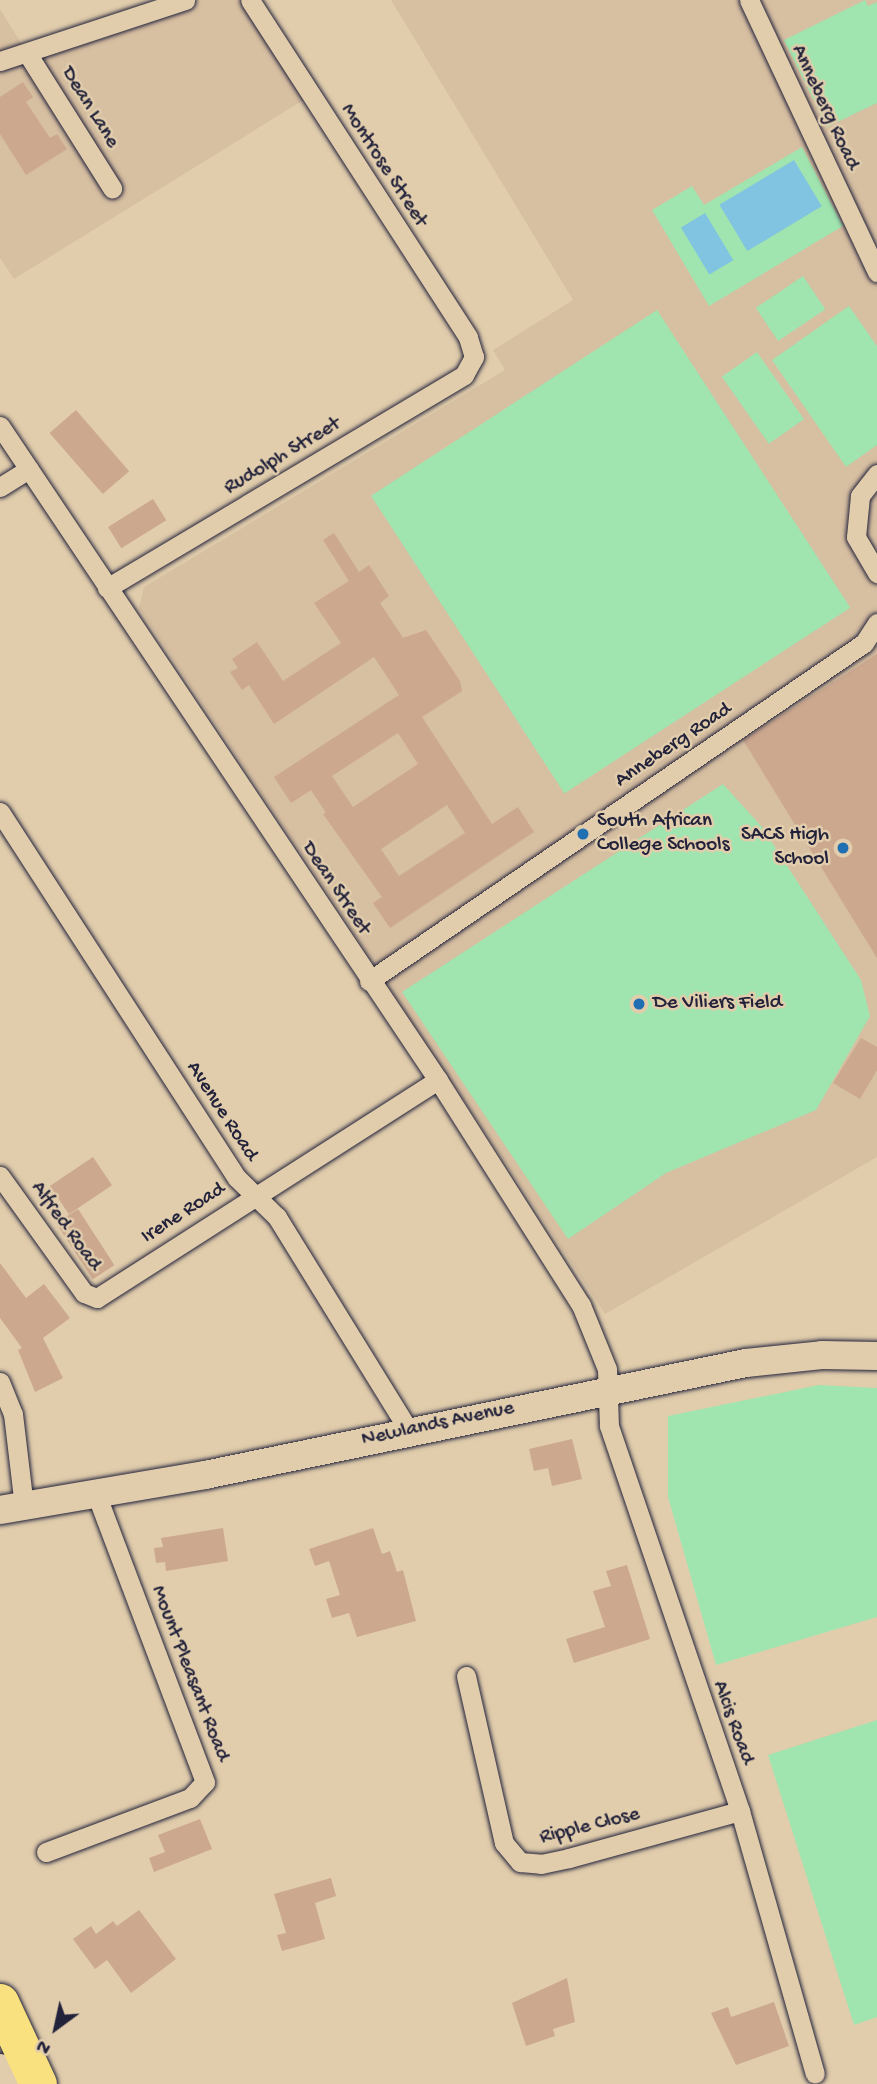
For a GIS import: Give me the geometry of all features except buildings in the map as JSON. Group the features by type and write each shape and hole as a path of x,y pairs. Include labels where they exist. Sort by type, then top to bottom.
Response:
{"highway":[{"path":"0,2002 38,2084"}],"main road":[{"name":"Newlands Avenue","path":"12,1508 97,1496 606,1389 775,1358 877,1356"},
{"path":"0,2008 26,2084"},
{"path":"0,2068 7,2084"}],"street":[{"path":"0,61 185,0"},
{"name":"Montrose Street","path":"250,0 468,337 474,358"},
{"name":"Anneberg Road","path":"749,0 877,272"},
{"name":"Dean Lane","path":"27,53 112,188"},
{"name":"Rudolph Street","path":"107,588 464,375 474,358"},
{"name":"Dean Street","path":"0,426 369,981 438,1080 574,1291 605,1362 606,1389"},
{"path":"0,487 29,469"},
{"path":"877,474 860,496 856,537 877,573"},
{"name":"Anneberg Road","path":"369,981 871,646 877,623"},
{"name":"Avenue Road","path":"0,812 237,1178 277,1217 312,1269 409,1431"},
{"name":"Irene Road","path":"97,1298 438,1080"},
{"name":"Alfred Road","path":"0,1176 84,1293 97,1298"},
{"path":"0,1382 13,1414 12,1508"},
{"name":"Alcis Road","path":"606,1389 609,1426 740,1811 815,2074"},
{"name":"Mount Pleasant Road","path":"46,1852 190,1798 205,1782 97,1496"},
{"name":"Ripple Close","path":"466,1676 500,1831 510,1856 520,1862 530,1865 569,1858 740,1811"}],"shaded area":[{"path":"185,0 250,0 310,96 14,279 0,258 0,9 27,53"},
{"name":"South African College Schools","path":"391,0 877,0 877,1157 605,1314 139,608 144,587 505,370 493,350 573,300"}],"green space":[{"path":"865,0 868,6 877,2 877,103 827,127 784,40"},
{"path":"802,147 843,226 709,306 652,210 692,186 704,205"},
{"path":"803,276 825,309 778,341 756,308"},
{"path":"849,306 877,346 877,445 846,467 772,360"},
{"path":"657,310 850,608 564,793 371,496"},
{"path":"757,352 804,419 769,444 722,377"},
{"name":"De Viliers Field","path":"723,784 762,827 861,980 870,1016 816,1110 666,1173 568,1239 402,992"},
{"path":"819,1385 877,1388 877,1617 716,1665 668,1497 668,1416"},
{"path":"877,1720 877,2017 854,2025 768,1755"}],"water":[{"path":"794,160 822,206 747,251 719,205"},
{"path":"705,213 733,260 709,275 681,227"}],"place":[{"name":"South African College Schools","path":"583,834"},
{"name":"SACS High School","path":"843,848"},
{"name":"De Viliers Field","path":"639,1004"}]}
